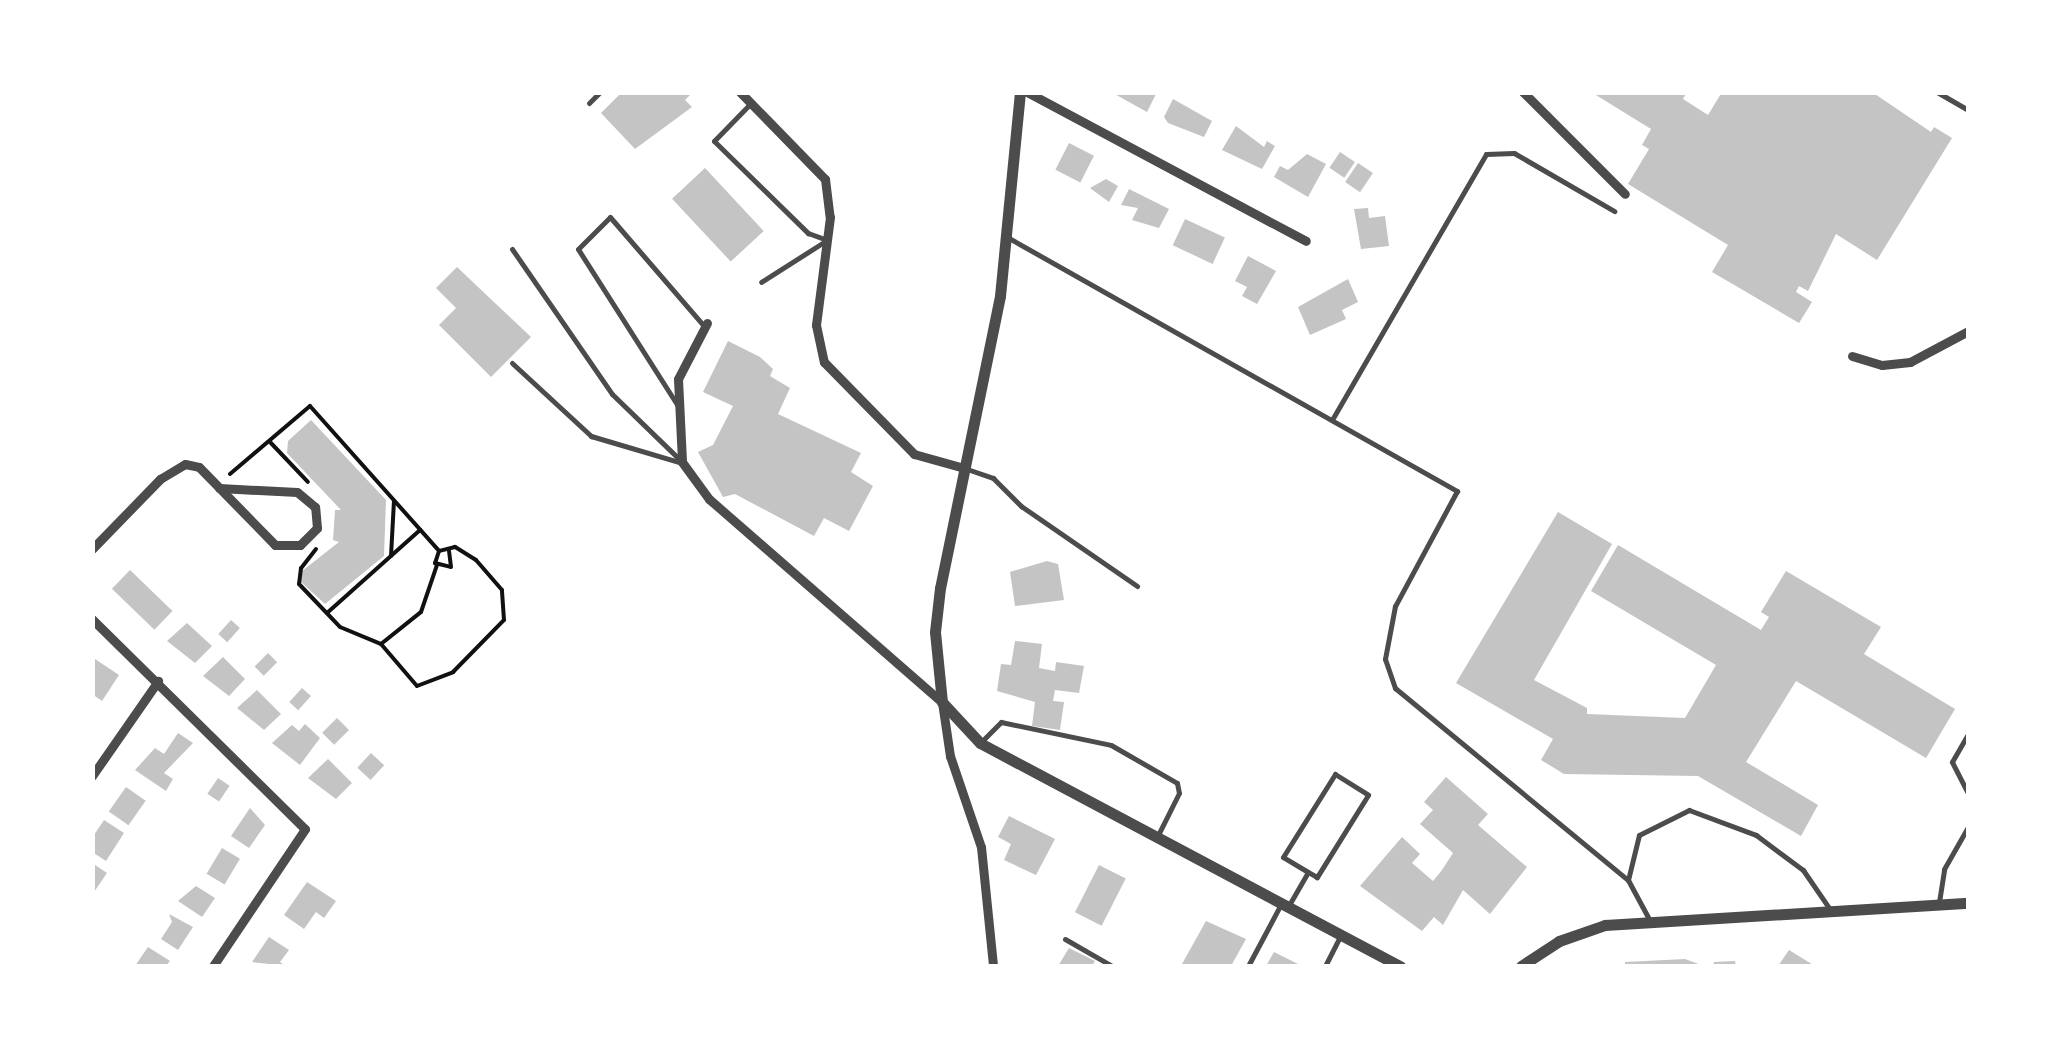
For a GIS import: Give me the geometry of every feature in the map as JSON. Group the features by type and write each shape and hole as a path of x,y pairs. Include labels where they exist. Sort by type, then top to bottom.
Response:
{"street":[{"path":"740,92 825,179 827,240 816,324 824,362 914,454 964,468"},
{"path":"994,966 981,846 950,756 935,632 1000,296 1024,92 1306,241"},
{"path":"1523,92 1625,194"},
{"path":"706,325 678,379 682,462 710,499 942,702 980,743 1156,840 1400,966"},
{"path":"1852,356 1882,365 1910,362 1968,331"},
{"path":"92,548 160,478 184,464 199,468 275,545 300,545 317,528 315,507 297,492 219,488"},
{"path":"92,619 306,829 212,966"},
{"path":"92,776 158,681"},
{"path":"1521,966 1559,940 1605,925 1829,908 1968,903"}],"lane":[{"path":"589,103 600,92"},
{"path":"1936,92 1968,110"},
{"path":"752,103 714,141 808,232 827,240"},
{"path":"1333,418 1486,154 1514,153 1614,211"},
{"path":"679,408 578,249 610,217 706,325"},
{"path":"1006,236 1457,491 1395,606 1385,659 1395,688 1628,880 1650,922"},
{"path":"761,282 827,240"},
{"path":"512,249 612,394 682,462"},
{"path":"512,362 591,436 682,462"},
{"path":"964,468 993,478 1021,506 1137,586"},
{"path":"980,743 1001,722 1112,745 1176,783 1180,793 1156,840"},
{"path":"1968,734 1952,762 1968,793"},
{"path":"1334,774 1368,795 1316,877 1308,872 1284,857 1334,774"},
{"path":"1628,880 1639,835 1688,810 1756,836 1803,870 1829,908"},
{"path":"1939,904 1944,869 1968,830"},
{"path":"1248,966 1308,872"},
{"path":"1326,966 1340,936"},
{"path":"1065,939 1112,966"}],"path":[{"path":"227,475 310,406 439,551 422,612 381,644"},
{"path":"391,556 394,499"},
{"path":"327,614 421,529"},
{"path":"316,545 299,584 340,627 381,644 417,686 453,672 496,636 504,620 502,590 461,548 439,551"},
{"path":"437,565 450,566 450,551"}],"building":[{"path":"622,92 693,92 685,100 692,107 635,149 601,113"},
{"path":"1111,92 1157,92 1147,112"},
{"path":"1591,92 1687,92 1683,99 1708,115 1722,92 1872,92 1931,132 1934,127 1952,138 1877,260 1836,234 1808,291 1799,286 1796,292 1812,302 1799,323 1712,272 1728,245 1628,184 1649,149 1642,145 1651,129"},
{"path":"1173,99 1212,121 1204,137 1168,123 1164,117"},
{"path":"1236,126 1264,147 1267,141 1275,146 1262,169 1222,150"},
{"path":"1069,143 1094,156 1080,182 1055,170"},
{"path":"1340,152 1355,162 1344,178 1329,168"},
{"path":"1307,154 1326,164 1308,197 1274,177 1280,166 1288,170"},
{"path":"1358,163 1373,173 1360,192 1345,182"},
{"path":"705,168 764,231 731,262 672,199"},
{"path":"1106,179 1118,186 1109,202 1090,188"},
{"path":"1129,189 1169,209 1159,228 1132,220 1138,208 1121,205"},
{"path":"1368,208 1369,218 1385,216 1389,246 1361,249 1354,209"},
{"path":"1185,219 1225,238 1213,264 1173,245"},
{"path":"1248,256 1276,271 1257,304 1242,296 1247,287 1235,281"},
{"path":"457,267 531,337 491,377 439,325 456,308 436,288"},
{"path":"1348,279 1358,302 1342,310 1346,319 1310,335 1298,307"},
{"path":"728,341 760,357 773,369 770,376 790,388 778,414 861,453 851,472 873,486 849,531 824,518 814,536 735,494 723,497 698,452 713,445 733,406 703,392"},
{"path":"311,420 386,500 384,556 325,604 301,582 302,571 339,542 333,540 335,510 341,510 287,453 288,441"},
{"path":"1558,512 1612,544 1534,680 1587,708 1587,714 1685,718 1716,665 1591,591 1618,545 1761,630 1769,617 1761,612 1786,571 1881,627 1864,654 1955,709 1926,758 1796,681 1746,762 1818,805 1801,836 1698,776 1564,774 1541,760 1553,739 1456,683"},
{"path":"1047,561 1058,564 1064,600 1015,606 1010,572"},
{"path":"130,570 172,611 154,630 112,589"},
{"path":"231,620 240,628 227,642 218,634"},
{"path":"187,623 212,646 195,663 167,641"},
{"path":"1015,641 1042,644 1039,668 1055,671 1056,662 1084,666 1079,693 1055,690 1053,701 1064,702 1060,730 1032,726 1035,702 997,691 1001,664 1011,665"},
{"path":"268,653 277,662 264,676 255,666"},
{"path":"92,657 119,675 102,701 92,694"},
{"path":"223,657 245,679 229,696 203,676"},
{"path":"302,688 311,696 298,710 289,702"},
{"path":"257,690 281,714 264,730 237,708"},
{"path":"337,718 349,730 334,745 322,733"},
{"path":"305,724 320,738 300,765 272,743 292,725 299,731"},
{"path":"178,733 193,743 164,773 173,779 166,791 135,770 155,748 164,754"},
{"path":"371,753 384,765 371,780 357,768"},
{"path":"328,759 352,783 336,799 308,778"},
{"path":"1446,777 1488,814 1478,825 1527,867 1490,914 1463,890 1443,925 1434,917 1422,931 1360,886 1402,837 1420,854 1412,863 1433,881 1442,870 1453,853 1420,824 1433,810 1424,802"},
{"path":"218,778 230,786 219,802 207,794"},
{"path":"126,787 146,801 128,825 109,812"},
{"path":"250,808 265,825 249,848 231,836"},
{"path":"1009,816 1055,839 1036,875 1004,860 1011,844 998,837"},
{"path":"104,820 124,833 106,861 92,852 92,838"},
{"path":"222,848 240,859 225,885 207,874"},
{"path":"92,863 107,873 92,895"},
{"path":"1099,865 1126,879 1102,926 1075,912"},
{"path":"307,882 336,901 324,918 316,912 304,929 284,915"},
{"path":"196,886 215,898 202,917 178,901"},
{"path":"169,914 193,927 178,950 161,939 172,922"},
{"path":"1206,921 1246,939 1231,966 1182,964"},
{"path":"269,937 289,950 280,962 286,966 252,962"},
{"path":"148,947 170,961 166,966 135,966"},
{"path":"1069,948 1095,961 1092,966 1058,966"},
{"path":"1789,950 1815,966 1778,966"},
{"path":"1274,952 1302,966 1266,966"},
{"path":"1685,959 1704,966 1625,966 1625,962"},
{"path":"1735,961 1736,966 1713,966 1714,962"}]}
